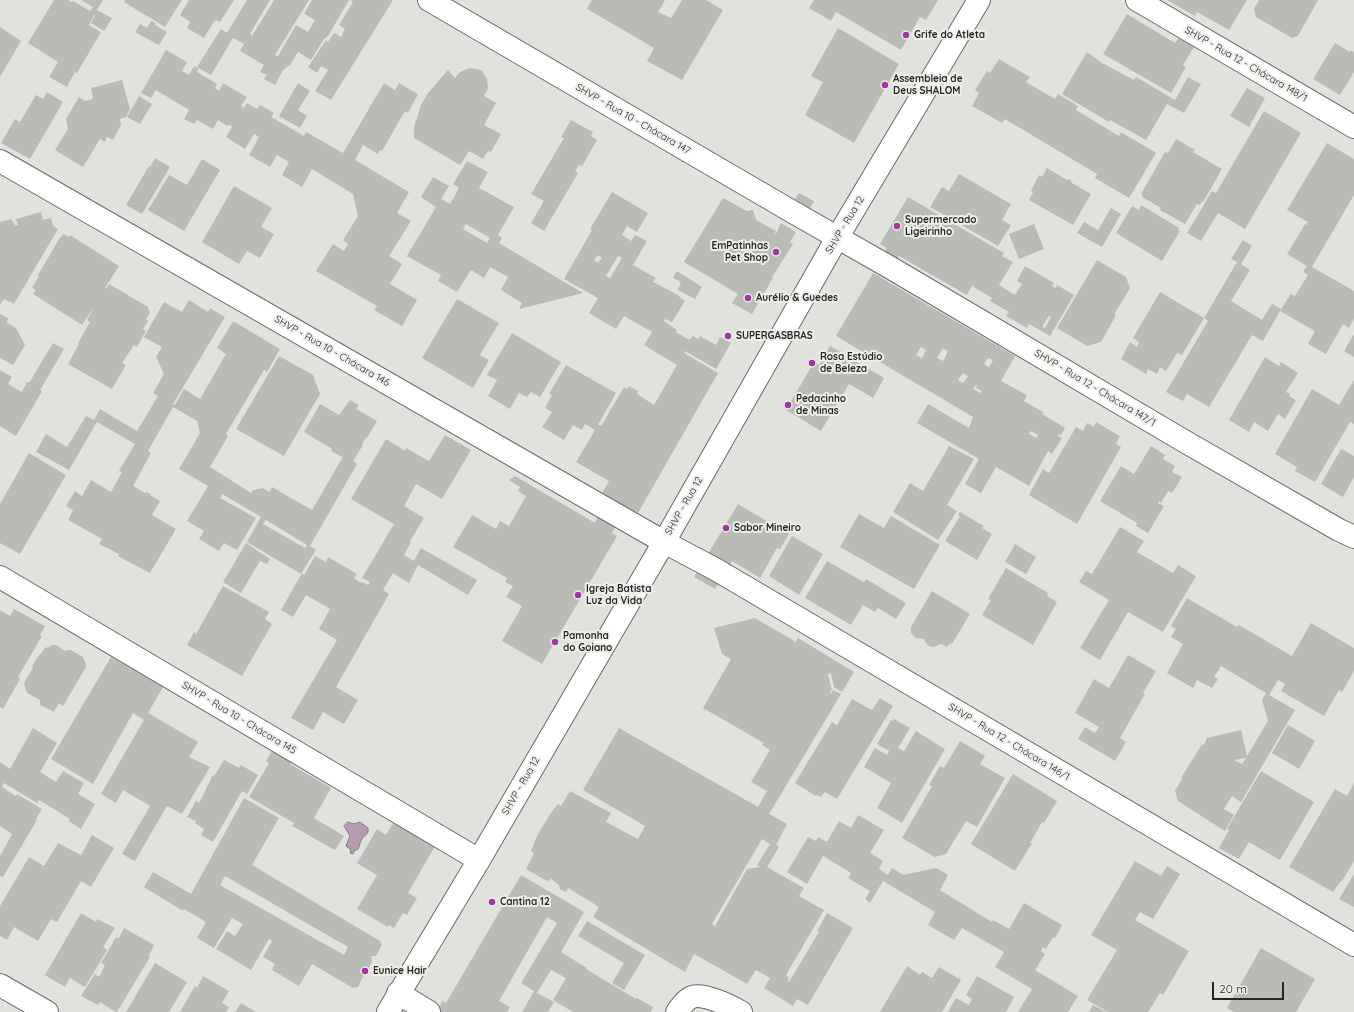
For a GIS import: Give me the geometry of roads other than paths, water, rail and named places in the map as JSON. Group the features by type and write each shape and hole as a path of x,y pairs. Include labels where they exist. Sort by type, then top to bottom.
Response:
{"street":[{"name":"SHVP - Rua 10 - Chácara 147","path":"429,0 837,238"},
{"name":"SHVP - Rua 12","path":"388,1012 479,860 664,542 837,238 979,0"},
{"name":"SHVP - Rua 12 - Chácara 148/1","path":"1138,0 1354,127"},
{"name":"SHVP - Rua 10 - Chácara 146","path":"0,161 664,542"},
{"name":"SHVP - Rua 12 - Chácara 147/1","path":"837,238 1184,441 1354,537"},
{"name":"SHVP - Rua 12 - Chácara 146/1","path":"664,542 714,569 1354,946"},
{"name":"SHVP - Rua 10 - Chácara 145","path":"0,576 479,860"},
{"path":"0,985 47,1012"},
{"path":"398,993 429,1012"},
{"path":"677,1012 691,997 712,999 741,1012"}],"place":[{"name":"Grife do Atleta","path":"906,35"},
{"name":"Assembleia de Deus SHALOM","path":"885,85"},
{"name":"Supermercado Ligeirinho","path":"897,226"},
{"name":"EmPatinhas Pet Shop","path":"776,252"},
{"name":"Aurélio & Guedes","path":"748,298"},
{"name":"SUPERGASBRAS","path":"728,336"},
{"name":"Rosa Estúdio de Beleza","path":"812,363"},
{"name":"Pedacinho de Minas","path":"788,405"},
{"name":"Sabor Mineiro","path":"726,528"},
{"name":"Igreja Batista Luz da Vida","path":"578,595"},
{"name":"Pamonha do Goiano","path":"555,642"},
{"name":"Cantina 12","path":"492,902"},
{"name":"Eunice Hair","path":"365,971"}]}
